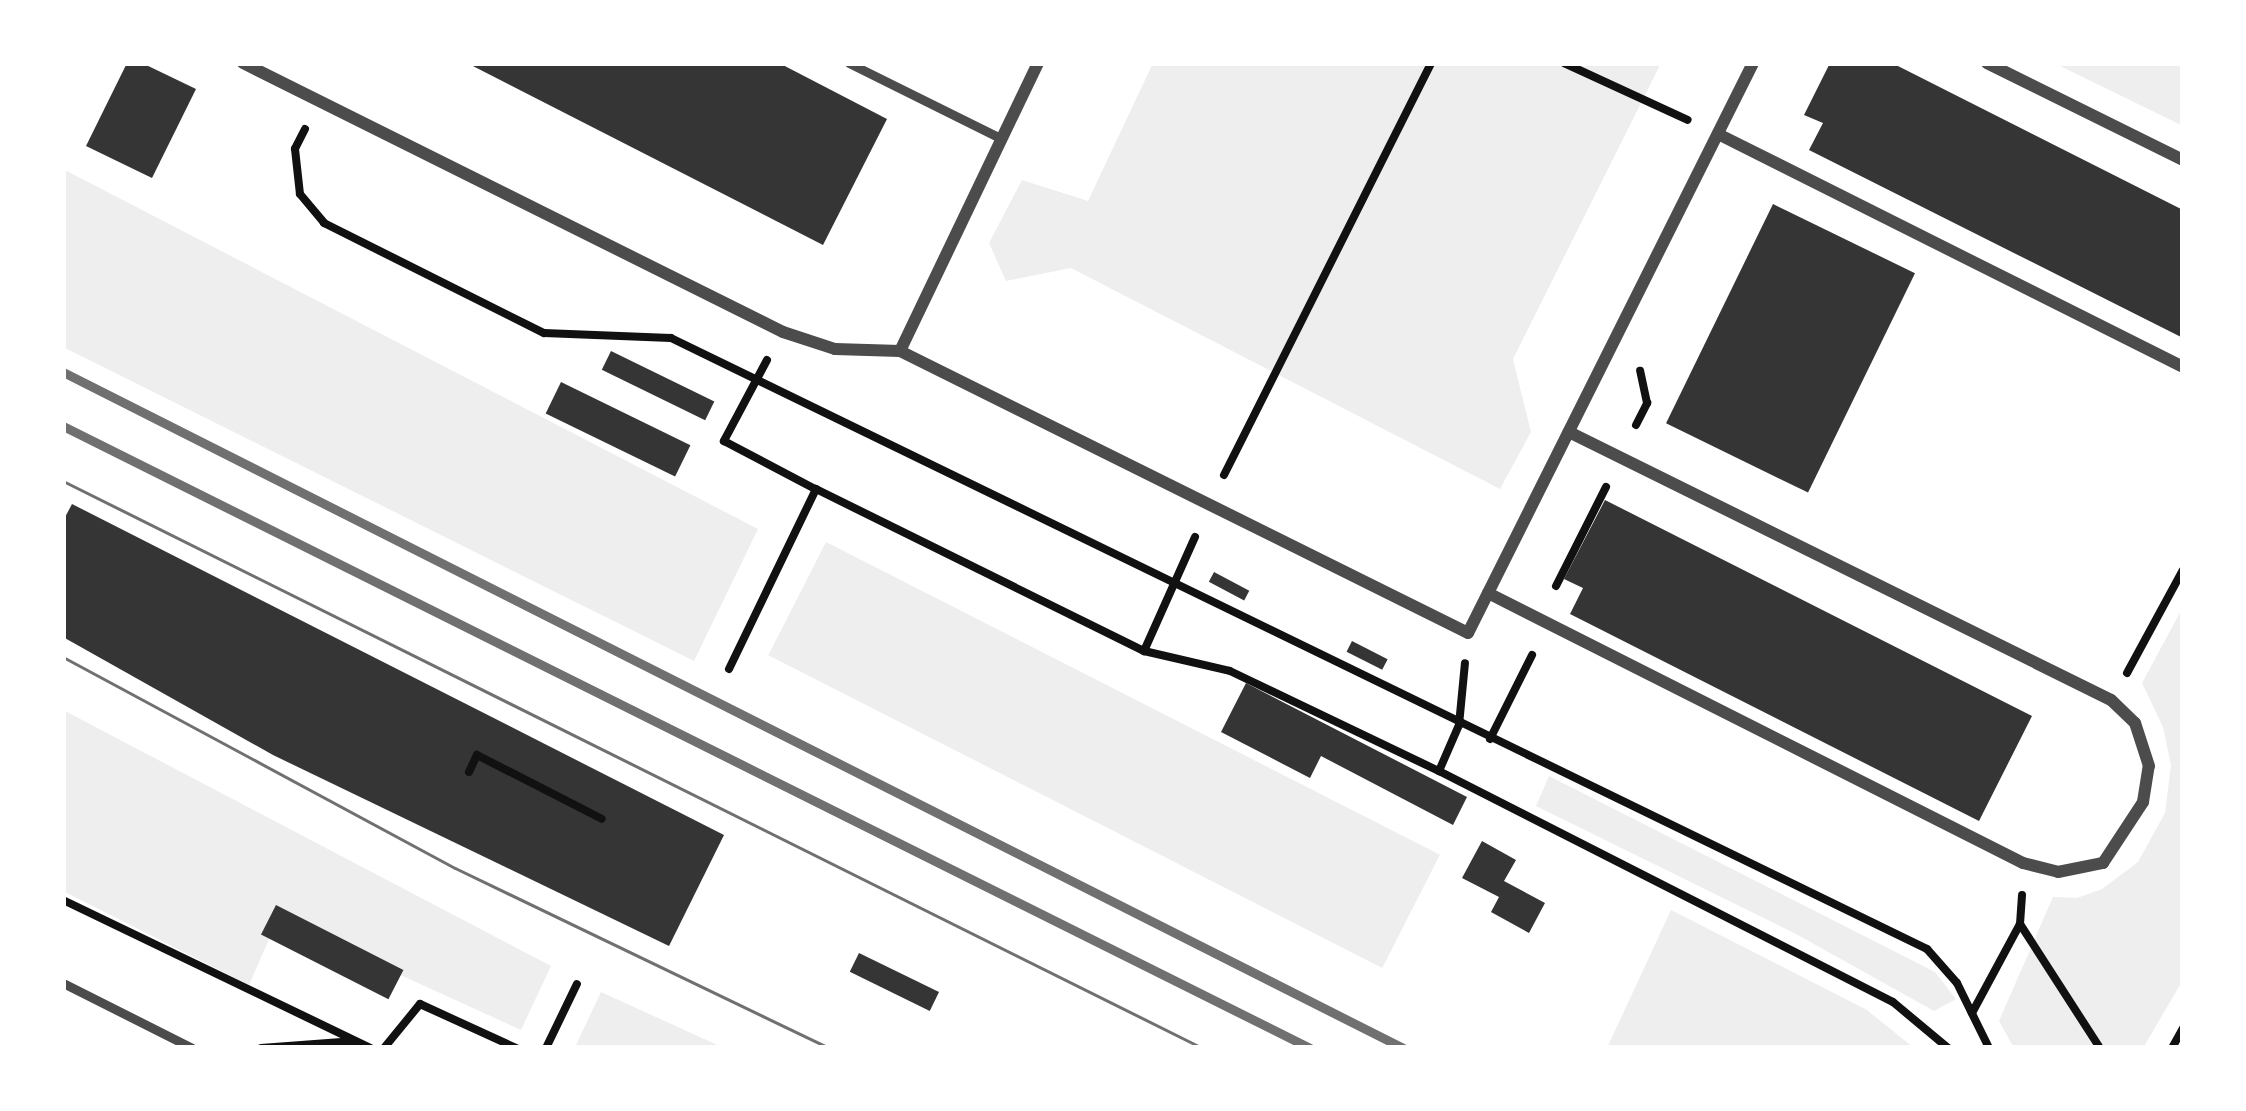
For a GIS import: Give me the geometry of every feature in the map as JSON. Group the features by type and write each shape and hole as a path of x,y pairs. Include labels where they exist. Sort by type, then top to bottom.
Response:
{"street":[{"path":"243,63 783,332 835,349 900,351 1468,633 1754,63"},
{"path":"900,351 1038,63"},
{"path":"1987,63 2183,160"},
{"path":"1718,134 2183,367"},
{"path":"1488,592 2023,863 2058,872 2103,863 2143,802 2149,766 2134,723 2111,700 1569,432"}],"lane":[{"path":"849,63 1000,137"},
{"path":"63,983 192,1048"}],"path":[{"path":"1144,651 1209,505 1431,63"},
{"path":"1564,63 1718,134"},
{"path":"318,100 295,149 300,194 324,223 544,333 670,338 1927,949 1957,983 1989,1048"},
{"path":"783,332 724,441 1144,651 1230,671 1439,771 1893,1002 1948,1048"},
{"path":"1490,740 1549,623 1548,601 1647,403 1642,374 1615,339"},
{"path":"729,669 816,489"},
{"path":"2111,700 2183,570"},
{"path":"1439,771 1459,725 1468,633"},
{"path":"469,772 477,755 602,818"},
{"path":"1972,1013 2020,923 2023,863"},
{"path":"63,900 370,1048"},
{"path":"2020,923 2100,1048"},
{"path":"546,1048 578,984"},
{"path":"384,1048 420,1004 516,1048"},
{"path":"2172,1048 2183,1028"},
{"path":"262,1048 357,1041"}],"shaded area":[{"path":"1153,63 1661,63 1513,359 1531,432 1500,489 1071,268 1006,281 989,243 1022,180 1088,201"},
{"path":"2054,63 2183,63 2183,126"},
{"path":"63,169 758,529 694,661 63,347"},
{"path":"826,542 1440,855 1382,968 768,655"},
{"path":"2183,607 2183,980 2143,1048 2014,1048 1999,1021 2053,897 2077,898 2102,889 2138,862 2165,813 2171,765 2163,727 2142,683"},
{"path":"63,710 551,966 521,1030 278,919 249,985 63,891"},
{"path":"1549,776 1935,972 1956,999 1934,1011 1796,934 1536,806"},
{"path":"1671,910 1867,1010 1914,1048 1607,1048"},
{"path":"601,992 724,1048 582,1048 576,1045"}],"building":[{"path":"127,63 142,63 196,89 152,178 86,146"},
{"path":"467,63 779,63 887,119 823,245"},
{"path":"1830,63 1892,63 2183,210 2183,338 1809,150 1823,123 1804,115"},
{"path":"1773,204 1915,273 1808,493 1666,423"},
{"path":"611,351 714,401 705,420 602,370"},
{"path":"561,382 690,445 675,477 546,413"},
{"path":"1605,500 2032,716 1979,821 1570,614 1583,588 1564,579"},
{"path":"72,504 724,835 669,946 273,755 63,637 63,521"},
{"path":"1214,572 1249,591 1244,600 1209,582"},
{"path":"1352,641 1388,659 1382,670 1347,652"},
{"path":"1246,683 1467,797 1453,825 1321,756 1310,778 1221,732"},
{"path":"1482,841 1516,860 1504,881 1545,903 1529,933 1491,912 1499,897 1462,878"},
{"path":"276,905 403,970 388,999 261,934"},
{"path":"859,953 939,992 930,1011 850,972"}],"tram line":[{"path":"63,481 1202,1048"},
{"path":"63,657 455,868 829,1048"}],"railway":[{"path":"63,372 1403,1048"},
{"path":"63,426 1310,1048"}]}
